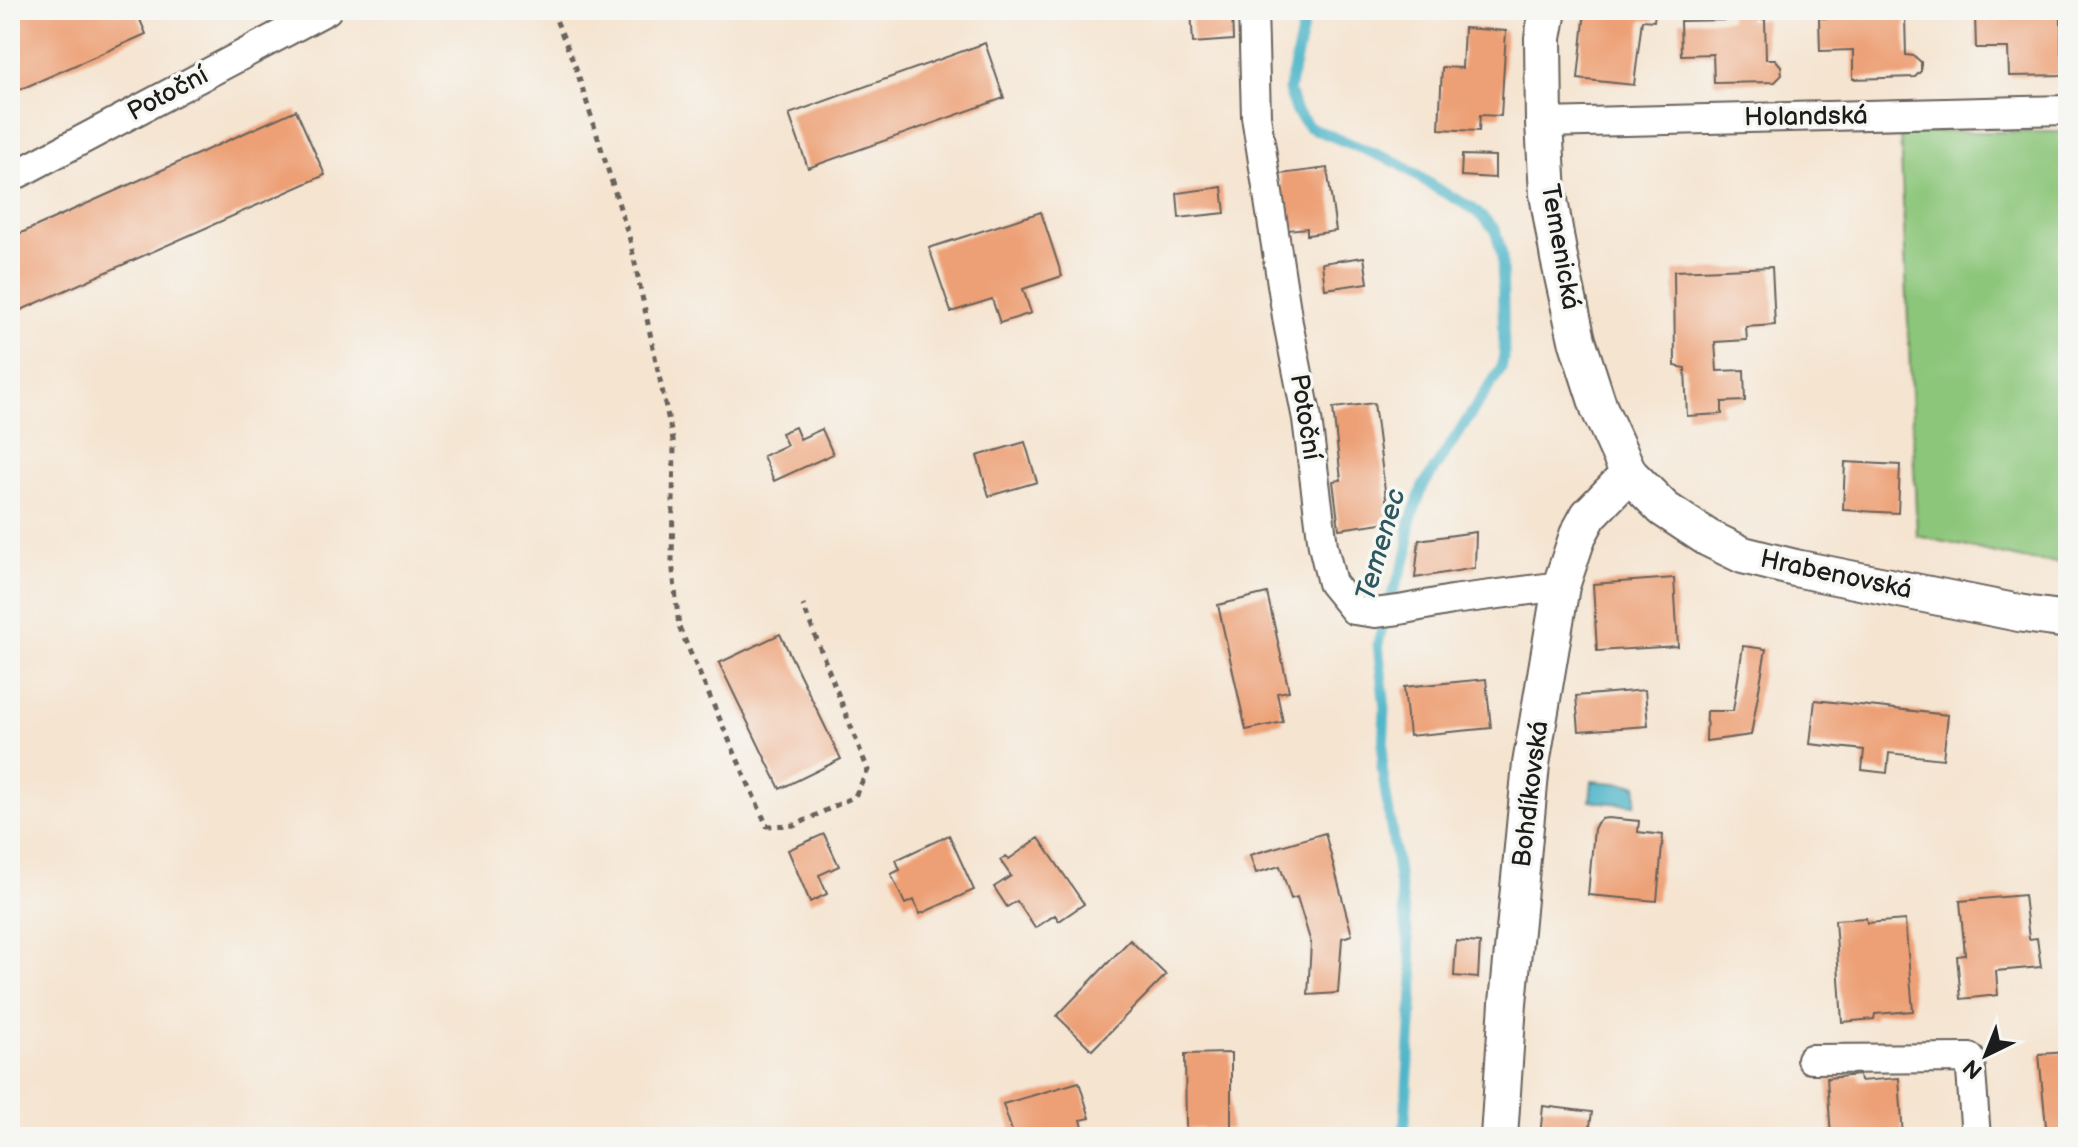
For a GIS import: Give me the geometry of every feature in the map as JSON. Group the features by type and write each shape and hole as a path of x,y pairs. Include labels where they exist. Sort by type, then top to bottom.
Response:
{"street":[{"name":"Potoční","path":"10,178 327,10"},
{"name":"Potoční","path":"1253,10 1256,116 1332,583 1354,610 1387,611 1561,586"},
{"name":"Temenická","path":"1548,10 1543,38 1544,123 1548,194 1559,258 1577,340 1599,408 1629,474"},
{"name":"Holandská","path":"1544,123 2068,110"},
{"name":"Bohdíkovská","path":"1499,1137 1508,1003 1531,764 1561,586 1578,535 1589,515 1629,474"},
{"name":"Hrabenovská","path":"1629,474 1664,509 1708,538 1743,555 1978,605 2068,620"},
{"path":"1811,1059 1970,1058 1976,1137"}],"path":[{"path":"552,10 576,68 630,240 674,445 672,561 679,627 767,826 796,825 855,796 868,770 803,605"}],"green space":[{"path":"1900,132 2068,132 2068,564 2023,559 1917,536"}],"water":[{"path":"1592,781 1637,785 1635,805 1590,801"}],"building":[{"path":"10,10 136,10 146,34 10,94"},
{"path":"1191,10 1232,10 1233,40 1193,43"},
{"path":"1585,10 1667,10 1666,15 1655,13 1654,21 1642,20 1634,85 1578,79"},
{"path":"1748,12 1748,20 1765,19 1766,59 1775,59 1781,66 1782,75 1775,82 1714,83 1713,54 1681,55 1680,21 1730,20 1730,13"},
{"path":"2061,13 2061,53 2068,52 2068,75 2009,76 2008,48 1976,48 1975,15"},
{"path":"1905,16 1906,55 1914,56 1921,62 1921,71 1915,77 1853,79 1853,50 1820,51 1819,18"},
{"path":"1464,28 1506,31 1501,116 1480,115 1479,131 1439,129 1442,67 1462,68"},
{"path":"985,43 1004,98 808,168 789,114"},
{"path":"296,110 325,175 10,315 10,238"},
{"path":"1462,155 1495,156 1495,178 1461,176"},
{"path":"1327,168 1336,231 1307,235 1307,228 1288,230 1280,174"},
{"path":"1222,187 1225,213 1179,218 1177,193"},
{"path":"1041,212 1062,276 1023,289 1031,313 1000,323 992,299 951,312 929,248"},
{"path":"1364,257 1368,283 1325,289 1322,263"},
{"path":"1772,267 1775,325 1746,327 1747,340 1715,342 1717,371 1744,370 1745,401 1722,402 1722,414 1687,416 1685,368 1675,366 1674,271"},
{"path":"1374,403 1389,522 1339,529 1333,481 1341,480 1333,408"},
{"path":"795,427 800,439 822,429 833,454 774,481 763,456 787,445 781,433"},
{"path":"1025,442 1037,482 989,496 977,456"},
{"path":"1845,462 1900,465 1898,513 1843,510"},
{"path":"1476,532 1475,568 1415,578 1419,540"},
{"path":"1674,578 1678,646 1597,651 1593,584"},
{"path":"1267,593 1289,691 1277,693 1283,722 1246,730 1218,605"},
{"path":"780,634 841,759 780,789 719,663"},
{"path":"1743,646 1766,649 1751,735 1706,741 1707,711 1733,711"},
{"path":"1486,679 1491,728 1409,736 1404,687"},
{"path":"1645,690 1648,726 1579,731 1576,696"},
{"path":"1815,700 1948,715 1943,759 1889,753 1887,773 1862,770 1864,750 1810,744"},
{"path":"1601,819 1639,821 1638,832 1663,835 1657,901 1588,895 1594,829"},
{"path":"1325,833 1352,935 1342,938 1338,993 1308,995 1311,943 1297,897 1291,899 1280,866 1256,873 1250,855"},
{"path":"824,834 839,866 819,875 827,894 810,902 788,850"},
{"path":"949,835 974,890 920,914 914,900 905,904 891,874 900,870 896,860"},
{"path":"1039,838 1084,904 1059,921 1055,915 1035,928 1017,901 1007,907 994,887 1011,876 1000,860 1006,856 1009,859"},
{"path":"2024,895 2029,939 2037,938 2041,967 1996,971 1998,995 1961,999 1957,956 1965,955 1960,901"},
{"path":"1866,918 1867,923 1905,920 1913,1011 1875,1014 1874,1019 1842,1022 1835,920"},
{"path":"1130,940 1166,975 1092,1050 1057,1016"},
{"path":"1456,941 1480,943 1478,978 1454,976"},
{"path":"2068,1052 2068,1137 2047,1137 2039,1054"},
{"path":"1231,1053 1231,1129 1186,1129 1185,1054"},
{"path":"1859,1075 1860,1081 1899,1078 1903,1137 1831,1137 1827,1078"},
{"path":"1079,1082 1090,1118 1081,1120 1086,1137 1014,1137 1003,1104"},
{"path":"1543,1106 1592,1112 1589,1133 1603,1137 1540,1137"},
{"path":"1788,1132 1788,1137 1742,1137 1742,1135"}],"waterway":[{"name":"Temenec","path":"1307,10 1289,90 1295,110 1309,127 1398,163 1472,208 1495,229 1502,255 1504,355 1501,369 1423,486 1409,525 1408,552 1386,611 1378,644 1385,709 1382,768 1414,978 1404,1137"}]}
